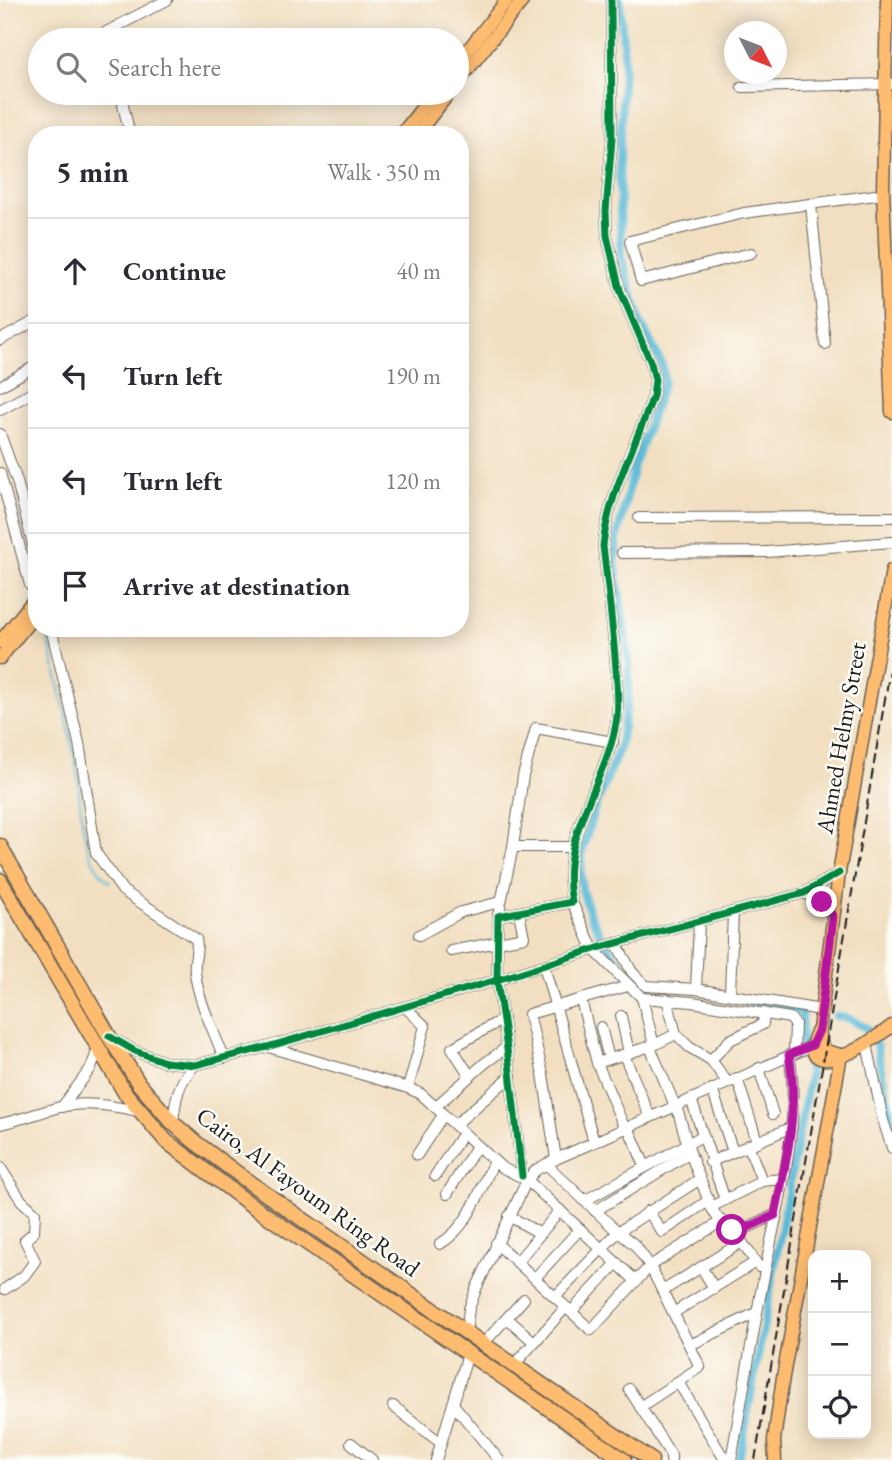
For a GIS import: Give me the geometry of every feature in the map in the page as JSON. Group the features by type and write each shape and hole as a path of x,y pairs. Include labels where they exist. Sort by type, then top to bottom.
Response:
{"highway":[{"name":"Cairo, Al Fayoum Ring Road","path":"0,846 109,1036 139,1084 173,1123 217,1160 514,1365 628,1456"},
{"path":"2,883 19,878"},
{"name":"Cairo, Al Fayoum Ring Road","path":"2,883 98,1049 138,1111 166,1141 468,1354 628,1456 651,1460"},
{"path":"320,1251 329,1238"}],"main road":[{"path":"495,25 507,0"},
{"path":"469,53 523,0"},
{"path":"887,0 889,111 886,191 892,412"},
{"path":"469,63 482,41"},
{"path":"408,126 425,105"},
{"path":"423,126 440,105"},
{"name":"Ahmed Helmy Street","path":"805,1046 821,1010 839,873 892,570"},
{"path":"0,642 28,606"},
{"path":"0,658 28,623"},
{"path":"805,1046 820,1058 834,1059 867,1044 889,1030"},
{"path":"775,1460 774,1440 783,1377 841,1055"}],"street":[{"path":"121,28 167,0"},
{"path":"611,0 612,139 606,211 607,236 620,290 646,346 655,380 653,396 616,491 604,531 617,714 613,742 589,798 573,847 568,874 572,902 596,949 642,998 652,1046 709,1204 739,1237 754,1263 764,1272"},
{"path":"742,87 889,84"},
{"path":"123,105 128,126"},
{"path":"751,253 640,281 630,241 744,214 886,191"},
{"path":"811,205 825,344"},
{"path":"0,340 28,325"},
{"path":"0,386 28,370"},
{"path":"0,410 28,395"},
{"path":"0,434 17,481 28,525"},
{"path":"0,473 28,578"},
{"path":"639,518 892,516"},
{"path":"622,553 767,552 892,542"},
{"path":"53,637 79,743 96,853 123,891 195,939 197,944 194,971 224,1058"},
{"path":"467,1332 469,1309 524,1178 497,980 496,942 500,902 513,847 523,776 536,728 613,742"},
{"path":"513,847 573,847"},
{"path":"109,1036 135,1051 164,1062 195,1065 267,1047 613,944 804,893 839,873"},
{"path":"804,893 822,902 833,917"},
{"path":"419,935 461,912 500,902"},
{"path":"498,916 572,902"},
{"path":"730,994 733,912"},
{"path":"451,951 524,937 519,913"},
{"path":"696,989 699,922"},
{"path":"613,944 632,972 646,986 696,989 821,1010"},
{"path":"544,966 594,1142"},
{"path":"556,1159 543,1074 529,1014 628,986"},
{"path":"642,998 667,999 783,1016 793,1020 805,1046 794,1087 792,1127 728,1460"},
{"path":"667,999 676,1034 689,1047 711,1059 732,1080 753,1143 762,1181"},
{"path":"581,1000 597,1063 645,1166"},
{"path":"405,1007 425,1026 408,1088"},
{"path":"711,1059 730,1040 763,1024 764,1013"},
{"path":"621,1016 627,1054 650,1117"},
{"path":"470,1076 452,1048 503,1019"},
{"path":"601,1027 609,1059"},
{"path":"597,1063 652,1046 676,1034"},
{"path":"867,1044 883,1120 892,1148"},
{"path":"524,1178 556,1159 805,1046"},
{"path":"267,1047 421,1094 501,1167 524,1178 636,1281"},
{"path":"417,1155 439,1111 470,1076 507,1047"},
{"path":"62,1107 87,1075 98,1049"},
{"path":"173,1123 178,1089 195,1065"},
{"path":"759,1068 773,1114"},
{"path":"435,1177 459,1129 511,1076"},
{"path":"712,1089 733,1152"},
{"path":"691,1099 725,1200"},
{"path":"0,1124 31,1118 62,1107 92,1104 138,1111"},
{"path":"710,1162 792,1127"},
{"path":"595,1211 689,1148 702,1136"},
{"path":"447,1194 477,1146"},
{"path":"584,1201 645,1166 689,1148"},
{"path":"440,1244 451,1238 467,1216 494,1161"},
{"path":"546,1164 635,1245 664,1290 700,1367 640,1407"},
{"path":"0,1167 14,1191 35,1213 34,1232 25,1240 35,1261 24,1276 5,1289"},
{"path":"555,1297 618,1232 700,1179"},
{"path":"648,1211 662,1231 709,1204 725,1200 762,1181 782,1179"},
{"path":"517,1262 560,1210"},
{"path":"664,1290 775,1215"},
{"path":"509,1216 539,1233"},
{"path":"496,1243 591,1330 650,1266 722,1221"},
{"path":"535,1278 580,1229"},
{"path":"675,1312 754,1263"},
{"path":"514,1365 534,1342 617,1264"},
{"path":"701,1267 714,1288"},
{"path":"483,1344 524,1299"},
{"path":"690,1345 756,1313"},
{"path":"507,1318 534,1342"},
{"path":"436,1460 468,1354"},
{"path":"678,1382 728,1460"},
{"path":"629,1389 671,1460"},
{"path":"453,1404 499,1460"},
{"path":"393,1406 441,1443"},
{"path":"351,1443 372,1460"}],"waterway":[{"path":"620,0 624,59 619,161 621,256 641,323 662,364 664,381 634,466 617,538 615,562 629,664 628,698 619,749 594,811 582,851 581,872 582,890 591,917 606,945 639,988 650,989"},
{"path":"47,637 74,753 87,846 92,860 110,882"},
{"path":"739,1460 810,1073 802,1041 802,1012 746,1002"},
{"path":"836,1016 850,1019 868,1029"},
{"path":"876,1044 892,1122"}],"railway":[{"path":"755,1460 892,658"}],"cycle path":[{"path":"522,1176 497,980 498,916 572,902 569,877 572,854 612,740 618,711 615,654 603,546 606,527 617,489 653,396 655,380 651,363 620,290 607,236 606,211 612,139 611,0"},
{"path":"109,1036 135,1051 165,1062 195,1065 267,1047 598,948 804,893 839,873"}],"route":[{"path":"732,1230 736,1233 775,1215 793,1115 794,1087 789,1055 812,1045 819,1030 833,917 822,902"}]}
